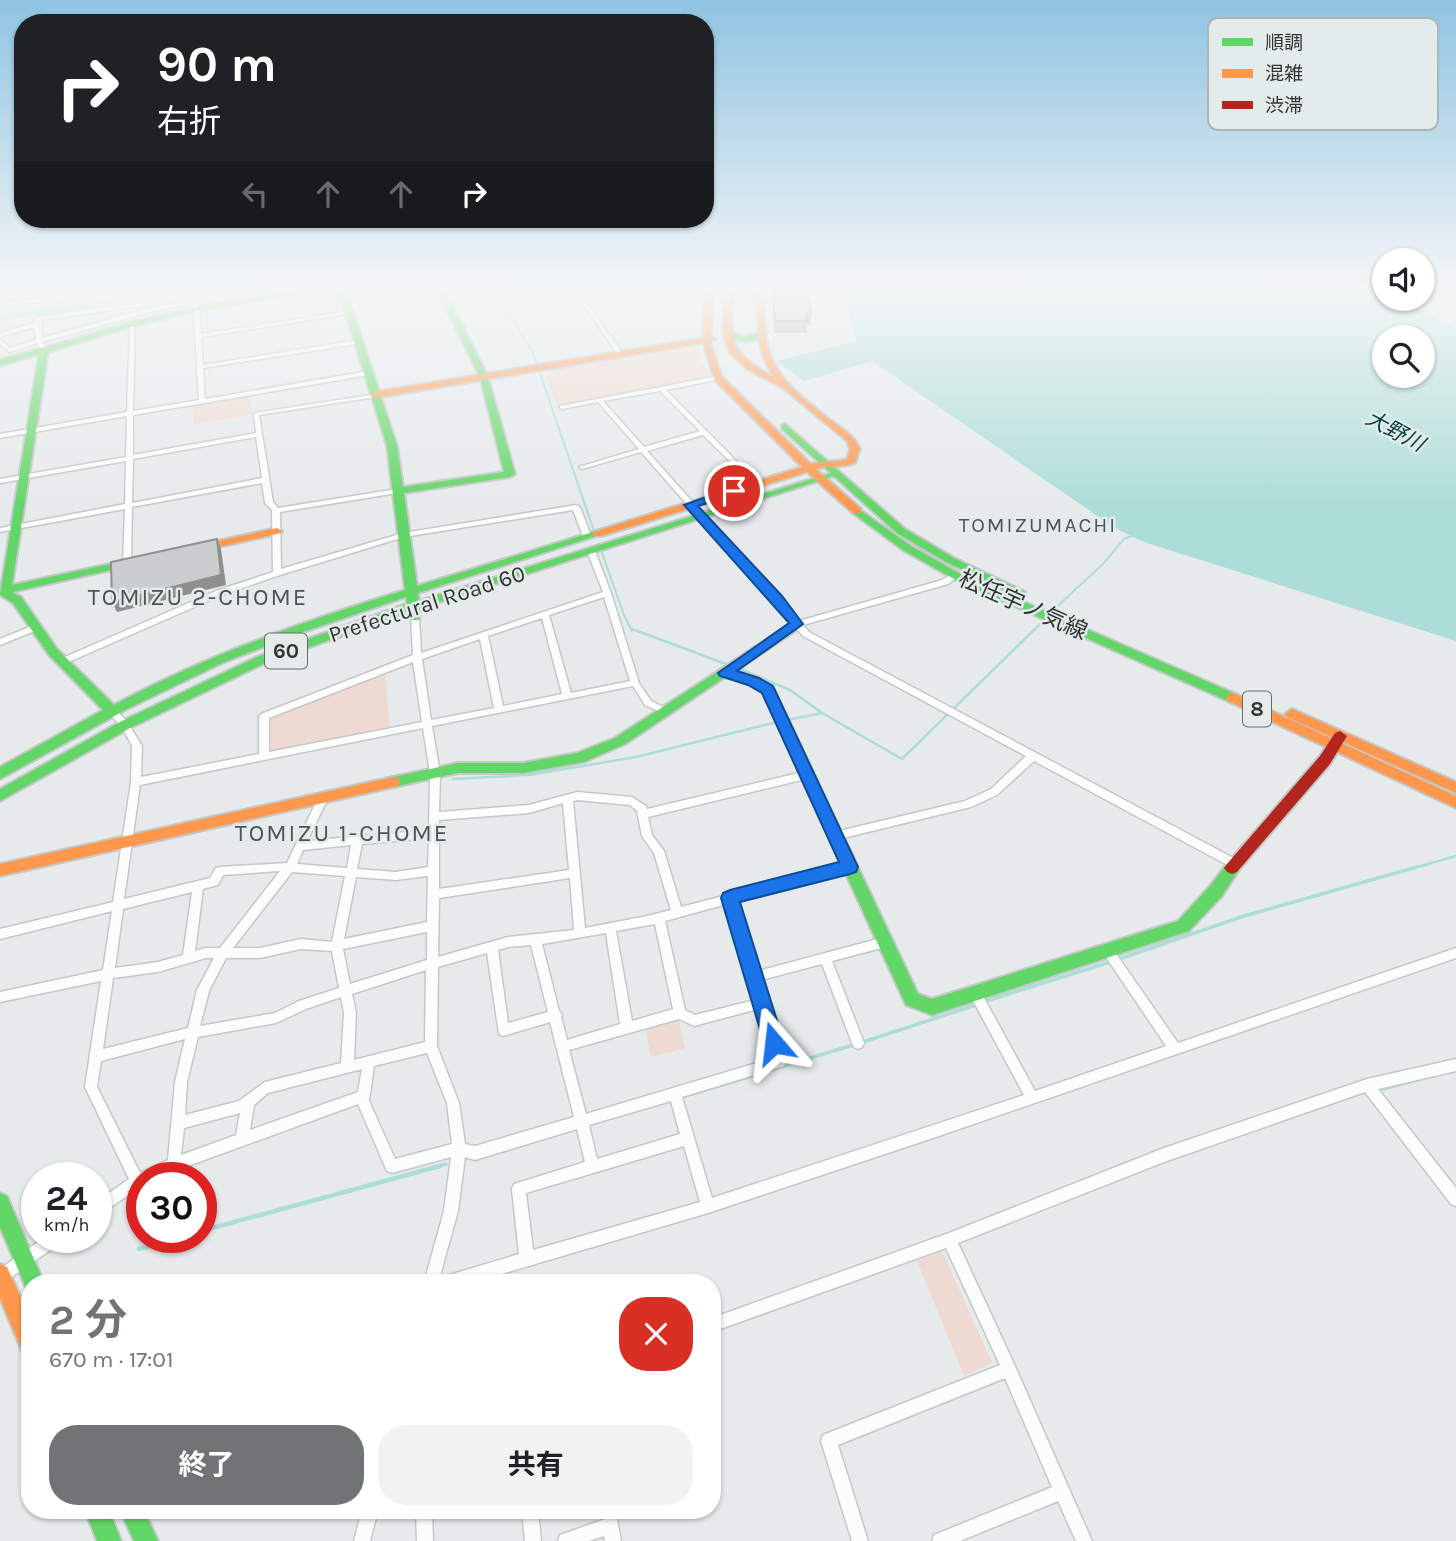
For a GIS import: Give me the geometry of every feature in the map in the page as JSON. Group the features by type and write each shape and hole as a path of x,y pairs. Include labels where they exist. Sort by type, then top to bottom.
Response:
{"street":[{"path":"2,590 17,527 39,362"},
{"path":"2,590 134,562 128,506 131,362"},
{"path":"199,362 202,401"},
{"path":"199,368 236,362"},
{"path":"365,362 392,446 414,605 417,657 435,774 431,1046 453,1103 459,1149 451,1211 434,1274"},
{"path":"276,510 510,474 484,377 477,362"},
{"path":"277,573 276,510 269,503 256,414 571,362"},
{"name":"松任宇ノ気線","path":"710,362 718,378 888,521 930,549 1060,616 1238,699 1456,788"},
{"name":"松任宇ノ気線","path":"719,362 728,376 826,469 881,530 955,576 1046,609"},
{"path":"742,362 795,392"},
{"path":"769,362 795,392 851,440 855,449 851,461 826,469"},
{"path":"0,436 369,373"},
{"path":"562,407 718,378"},
{"path":"662,389 756,484"},
{"path":"599,400 806,634 1235,864"},
{"path":"582,467 705,432"},
{"path":"0,481 258,435"},
{"name":"Prefectural Road 60","path":"695,510 756,484 826,469"},
{"name":"Prefectural Road 60","path":"0,796 125,725 261,660 612,536 826,469"},
{"path":"0,530 265,481"},
{"path":"61,662 209,597 277,573 403,536 576,507 635,683 648,703 665,711"},
{"path":"181,552 277,531"},
{"path":"0,870 458,768 523,768 579,758 620,741 797,624 945,582 955,576"},
{"path":"2,590 15,597 34,628 61,662 125,725 137,746 136,782 91,1087 132,1162"},
{"path":"264,756 264,716 417,657 607,593"},
{"name":"Prefectural Road 60","path":"0,774 112,711 248,648 414,605"},
{"path":"545,614 567,696"},
{"path":"0,642 34,628"},
{"path":"484,635 499,709"},
{"path":"725,673 754,681 768,690 912,1000 932,1007 1109,952 1182,926 1216,891 1235,864 1325,760 1337,741"},
{"path":"136,782 635,683"},
{"name":"松任宇ノ気線","path":"1337,741 1456,802"},
{"path":"835,836 967,804 994,792 1032,757"},
{"path":"643,814 807,775"},
{"path":"174,1162 181,1082 203,990 223,953 290,867 324,796"},
{"path":"436,816 529,809 577,796 632,801 642,808 647,836 659,851 677,911"},
{"path":"568,799 580,932"},
{"path":"301,846 435,833"},
{"path":"347,1068 350,1013 337,946 356,842"},
{"path":"0,933 214,882 220,871 290,867 396,876 432,871"},
{"path":"95,1056 192,1033 276,1018 346,990 492,947 659,917 850,867"},
{"path":"433,894 575,873"},
{"path":"188,958 198,886"},
{"path":"369,1062 363,1100 392,1166 459,1149 475,1153 780,1062 730,898"},
{"path":"659,917 680,1013"},
{"path":"0,997 108,974 158,967 206,953 260,953 301,944 337,946 433,926"},
{"path":"610,927 627,1028"},
{"path":"535,939 593,1167"},
{"path":"754,977 885,942"},
{"path":"492,947 503,1030 556,1015"},
{"path":"1109,952 1175,1049"},
{"path":"476,1274 708,1206 1456,953"},
{"path":"825,958 858,1043"},
{"path":"976,995 1032,1098"},
{"path":"564,1046 680,1013 694,1021 762,1003"},
{"path":"177,1123 242,1106 265,1088 431,1046"},
{"path":"721,1322 949,1240 1164,1155 1367,1085 1455,1066"},
{"path":"1367,1085 1456,1199"},
{"path":"676,1093 708,1206"},
{"path":"180,1162 361,1097 363,1100"},
{"path":"242,1140 248,1101"},
{"path":"527,1259 519,1189 688,1138"},
{"path":"0,1203 30,1274"},
{"path":"949,1240 1010,1369 1084,1541"},
{"path":"21,1323 0,1277 35,1253"},
{"path":"860,1541 829,1441 1010,1369"},
{"path":"940,1541 1062,1491"},
{"path":"100,1519 109,1541"},
{"path":"136,1519 146,1541"},
{"path":"362,1541 368,1519"},
{"path":"424,1519 425,1541"},
{"path":"531,1519 533,1541"},
{"path":"566,1541 611,1525 613,1541"}],"shaded area":[{"path":"591,362 702,362 711,377 557,405 546,376 550,373 549,369"},
{"path":"250,395 253,414 194,425 192,405"},
{"path":"385,673 390,727 271,752 271,718 274,715"},
{"path":"678,1017 685,1048 651,1057 645,1027"},
{"path":"942,1251 992,1363 964,1376 917,1261"}],"water":[{"path":"777,362 869,362 804,381"},
{"name":"大野川","path":"873,362 1372,362 1372,388 1435,388 1435,362 1456,362 1456,641 1144,542 1115,528"}],"building":[{"path":"217,539 221,575 112,602 111,562"}],"waterway":[{"path":"536,362 594,531"},
{"path":"1050,613 1103,564 1124,539 1134,535"},
{"path":"601,550 632,631"},
{"path":"1035,629 1046,618"},
{"path":"632,629 729,665"},
{"path":"822,713 902,759 1035,629"},
{"path":"738,668 790,690 822,713"},
{"path":"787,720 822,713"},
{"path":"453,779 529,775 636,757 777,722"},
{"path":"1411,869 1456,856"},
{"path":"1116,960 1244,916 1417,867"},
{"path":"983,1002 1110,962"},
{"path":"863,1042 976,1005"},
{"path":"682,1097 853,1045"},
{"path":"1383,1089 1423,1078"},
{"path":"434,1167 446,1164"},
{"path":"217,1227 440,1166"}],"traffic: fast":[{"path":"42,362 5,590 129,563"},
{"path":"365,362 392,446 415,617"},
{"path":"397,491 510,474 484,377 477,362"},
{"path":"785,427 901,531 950,560 1019,592"},
{"path":"0,796 125,725 261,660 414,606 829,476"},
{"path":"857,511 907,548 960,578 1233,698"},
{"path":"0,774 154,690 250,647 379,602 597,534"},
{"path":"1,590 17,600 53,652 112,711"},
{"path":"393,782 458,768 523,768 579,758 620,741 797,624"},
{"path":"725,673 754,681 768,690 912,1000 932,1007 1183,926 1216,891 1232,868"},
{"path":"0,1203 30,1274"},
{"path":"100,1519 109,1541"},
{"path":"136,1519 146,1541"}],"traffic: slow":[{"path":"375,395 574,362"},
{"path":"713,362 718,378 809,468 857,511"},
{"path":"744,362 782,385"},
{"path":"769,362 788,388 851,440 855,449 851,461 840,465 824,463"},
{"path":"597,534 818,465"},
{"path":"200,548 277,531"},
{"path":"1233,698 1456,802"},
{"path":"1292,714 1456,788"},
{"path":"0,870 393,782"},
{"path":"0,1274 21,1322"}],"traffic: jam":[{"path":"1232,868 1325,760 1340,736"}],"district":[{"name":"TOMIZUMACHI","path":"1038,525"},
{"name":"TOMIZU 2-CHOME","path":"198,597"},
{"name":"TOMIZU 1-CHOME","path":"342,833"}],"route":[{"path":"734,491 690,505 797,624 725,673 754,681 768,690 850,867 730,898 774,1043"}]}
